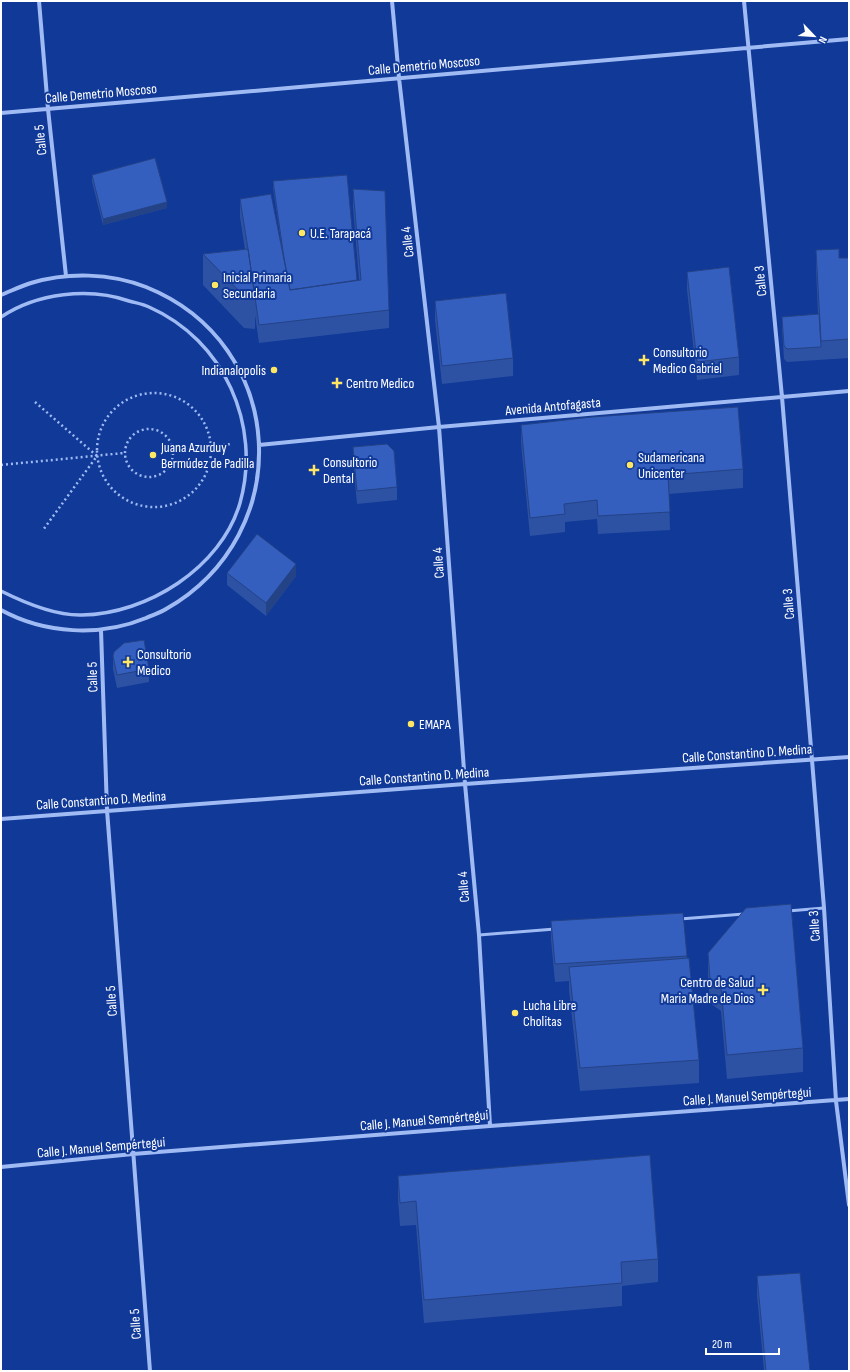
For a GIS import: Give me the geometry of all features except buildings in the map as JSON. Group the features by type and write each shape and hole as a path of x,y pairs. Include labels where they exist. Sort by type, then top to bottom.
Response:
{"street":[{"name":"Calle 5","path":"39,1 48,109 66,276"},
{"name":"Calle 4","path":"392,1 399,78 439,427 465,784 479,935 490,1126"},
{"name":"Calle 3","path":"744,1 782,397 824,908 836,1101 849,1205"},
{"name":"Calle Demetrio Moscoso","path":"1,113 849,39"},
{"path":"1,296 31,283 66,276 99,276 132,282 163,294 189,311 212,332 232,356 246,384 256,414 259,445 258,478 250,511 236,541 217,568 192,592 165,610 134,622 102,630 71,630 40,626 10,615 1,610"},
{"path":"1,317 8,312 34,301 63,295 92,294 121,298 149,307 175,321 197,340 216,362 231,387 241,414 246,448 245,476 239,504 228,530 212,554 191,574 168,590 142,603 112,612 81,615 51,611 23,602 1,591"},
{"name":"Avenida Antofagasta","path":"259,445 439,427 849,391"},
{"name":"Calle 5","path":"102,630 107,810 150,1371"},
{"name":"Calle Constantino D. Medina","path":"1,818 812,760 849,756"},
{"name":"Calle J. Manuel Sempértegui","path":"1,1167 134,1154 849,1099"}],"lane":[{"path":"784,911 824,908"},
{"path":"675,920 745,914"},
{"path":"479,935 557,929"}],"path":[{"path":"155,393 179,399 200,414 208,428 213,446 211,459 204,476 194,490 178,501 152,507 138,505 124,500 114,493 106,483 99,467 96,449 99,432 106,418 116,406 130,398 143,394 155,393"},
{"path":"35,402 97,456"},
{"path":"146,429 160,432 166,436 173,449 171,463 161,474 148,477 134,472 129,466 124,453 128,439 133,434 146,429"},
{"path":"173,449 234,444"},
{"path":"1,465 124,453"},
{"path":"43,530 97,456"}],"place":[{"name":"U.E. Tarapacá","path":"302,233"},
{"name":"Inicial Primaria Secundaria","path":"215,285"},
{"name":"Consultorio Medico Gabriel","path":"644,360"},
{"name":"Indianalopolis","path":"274,370"},
{"name":"Centro Medico","path":"337,383"},
{"name":"Juana Azurduy Bermúdez de Padilla","path":"153,455"},
{"name":"Sudamericana Unicenter","path":"630,465"},
{"name":"Consultorio Dental","path":"314,470"},
{"name":"Consultorio Medico","path":"128,662"},
{"name":"EMAPA","path":"411,724"},
{"name":"Centro de Salud Maria Madre de Dios","path":"763,990"},
{"name":"Lucha Libre Cholitas","path":"515,1013"}]}
